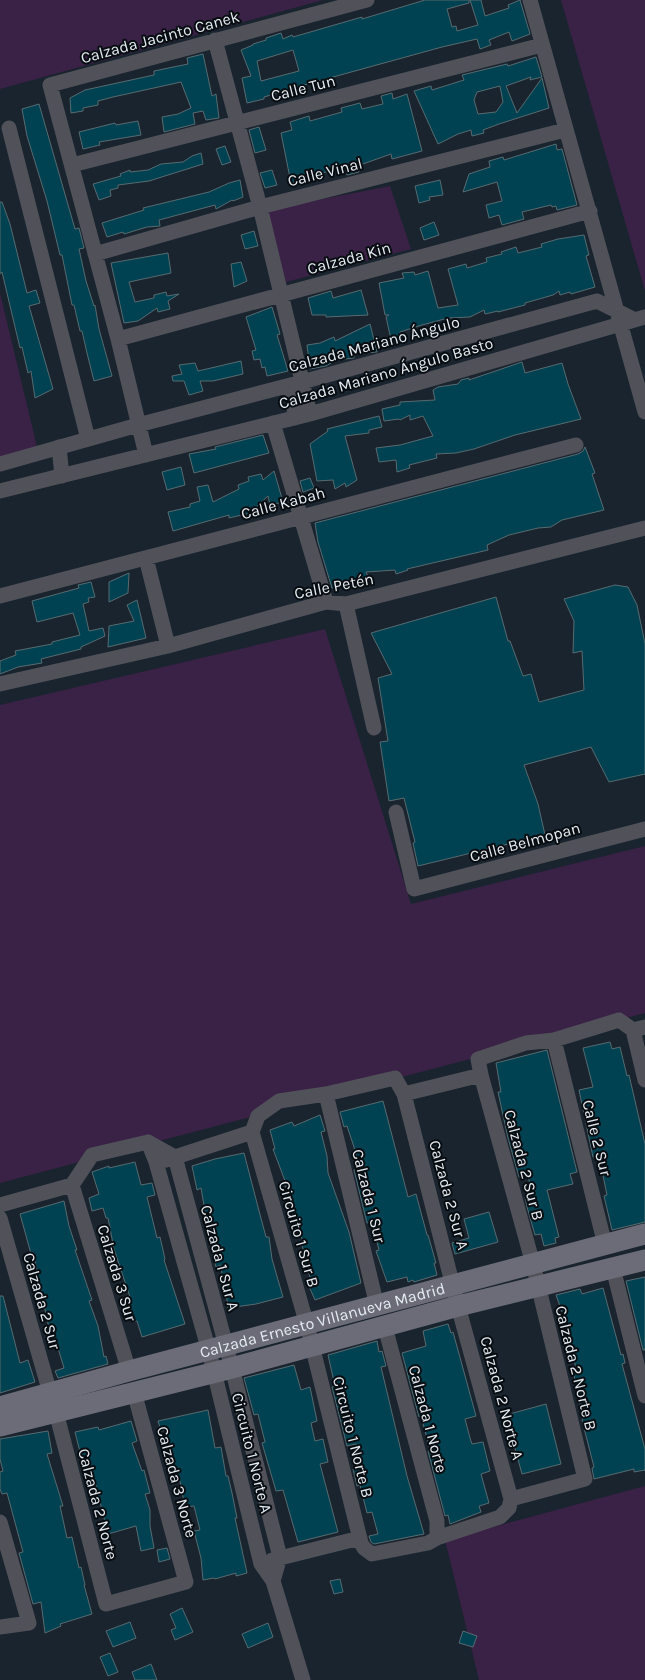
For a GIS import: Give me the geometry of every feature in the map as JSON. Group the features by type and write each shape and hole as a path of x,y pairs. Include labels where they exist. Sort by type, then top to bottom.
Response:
{"street":[{"name":"Calzada Jacinto Canek","path":"72,165 50,85 367,0"},
{"path":"530,0 565,130 590,211 630,318 645,412"},
{"path":"215,40 260,207 281,294 302,416"},
{"name":"Calle Tun","path":"72,165 542,46"},
{"path":"8,128 88,439"},
{"name":"Calle Vinal","path":"95,254 260,207 565,130"},
{"path":"72,165 146,454"},
{"name":"Calzada Kin","path":"118,339 590,211"},
{"name":"Calzada Mariano Ángulo","path":"0,464 596,301 630,318"},
{"name":"Calzada Mariano Ángulo Basto","path":"0,491 273,424 630,318"},
{"path":"273,424 326,602"},
{"name":"Calle Kabah","path":"0,596 576,445"},
{"path":"59,447 62,476"},
{"name":"Calle Petén","path":"0,684 168,646 326,602 346,604 645,528"},
{"path":"146,558 168,646"},
{"path":"346,604 374,728"},
{"name":"Calle Belmopan","path":"396,812 414,889 645,829"},
{"path":"156,1162 252,1132 258,1116 279,1101 326,1094 395,1078 404,1094 481,1076 478,1059 526,1043 554,1040 619,1020 639,1028 645,1080"},
{"name":"Calle 2 Sur","path":"554,1040 605,1245"},
{"name":"Calzada 2 Sur B","path":"481,1076 533,1264"},
{"name":"Calzada 1 Sur","path":"326,1094 377,1306"},
{"name":"Calzada 2 Sur A","path":"404,1094 456,1296"},
{"name":"Circuito 1 Sur B","path":"252,1132 310,1335"},
{"path":"0,1205 72,1185 92,1155 148,1142 175,1157"},
{"path":"148,1142 217,1348"},
{"name":"Calzada 1 Sur A","path":"175,1157 217,1348"},
{"name":"Calzada 3 Sur","path":"72,1185 129,1371"},
{"name":"Calzada 2 Sur","path":"0,1218 53,1403"},
{"name":"Calzada Ernesto Villanueva Madrid","path":"0,1426 129,1371 217,1348 385,1327 533,1264 645,1234"},
{"name":"Calzada Ernesto Villanueva Madrid","path":"0,1407 53,1403 134,1392 223,1371 377,1306 538,1286 645,1260"},
{"name":"Calzada 2 Norte B","path":"511,1499 585,1479 533,1264"},
{"path":"613,1268 645,1396"},
{"name":"Calzada 2 Norte A","path":"456,1296 511,1499"},
{"name":"Calzada 1 Norte","path":"385,1327 436,1521 437,1538"},
{"name":"Circuito 1 Norte B","path":"310,1335 360,1538"},
{"name":"Circuito 1 Norte A","path":"217,1348 280,1557"},
{"name":"Circuito 1 Norte A","path":"223,1371 261,1564"},
{"name":"Calzada 3 Norte","path":"106,1604 186,1582 134,1392"},
{"name":"Calzada 2 Norte","path":"53,1403 106,1604"},
{"path":"303,1680 273,1581 261,1564 280,1557 360,1538 364,1548 372,1554 428,1543 437,1538 500,1517 509,1508 511,1499"},
{"path":"0,1522 29,1623 0,1627"},
{"path":"273,1581 280,1557"}],"shaded area":[{"path":"0,0 323,0 0,89"},
{"path":"561,0 645,0 645,291"},
{"path":"390,186 411,249 286,282 266,210"},
{"path":"0,293 38,451 0,460"},
{"path":"325,629 411,904 645,846 645,1013 0,1183 0,705"},
{"path":"645,1486 645,1680 479,1680 445,1540"}],"building":[{"path":"425,0 469,0 469,3 447,9 452,27 456,26 457,31 478,25 470,0 481,0 485,16 509,8 508,5 520,0 530,34 512,41 509,32 489,40 491,45 480,49 477,39 442,47 304,85 247,103 242,78 251,76 241,50 281,33 283,39 362,17 362,19","holes":["293,50 299,71 261,81 257,61"]},
{"path":"203,54 212,96 216,94 219,118 206,120 203,111 193,113 195,124 164,132 162,117 178,114 191,108 181,82 98,101 98,105 71,113 70,98 85,90 154,75 154,71 188,64 187,58"},
{"path":"536,57 542,77 530,80 531,77 506,86 517,113 542,78 549,108 483,130 484,133 472,136 471,130 438,144 414,91 431,86 432,90 464,80 462,75 507,64 508,66","holes":["500,86 503,102 496,112 478,114 474,100 477,92"]},
{"path":"392,93 393,99 407,94 422,151 392,159 391,154 357,166 359,172 347,175 345,168 331,170 303,181 303,179 291,183 281,133 292,130 290,122 309,116 310,121 342,112 341,108 360,103 362,109 383,104 381,96"},
{"path":"39,104 75,229 79,228 84,248 79,249 86,281 95,305 99,329 112,376 94,381 82,331 80,331 74,305 72,305 62,255 60,255 47,201 27,136 22,109"},
{"path":"138,121 141,135 99,142 100,145 83,149 79,132 115,123 116,125"},
{"path":"259,127 266,150 255,153 249,130"},
{"path":"556,144 557,150 562,149 577,205 557,210 556,206 552,207 551,205 522,212 524,219 502,225 499,215 489,218 486,205 502,201 497,182 463,192 469,174 490,167 489,161 503,157 504,160"},
{"path":"225,146 231,162 222,165 216,149"},
{"path":"201,153 203,164 149,181 118,185 118,188 110,190 111,196 99,200 93,184 121,176 120,174 130,170 130,172 148,170 161,164 183,162"},
{"path":"272,170 277,185 265,188 260,173"},
{"path":"240,180 243,197 232,200 216,209 215,205 159,220 160,226 147,227 107,237 102,223 144,210 143,208 209,192"},
{"path":"440,180 443,195 429,197 430,200 419,203 415,186"},
{"path":"0,202 2,202 10,224 27,293 36,290 40,303 29,306 53,389 35,398 31,371 28,373 22,347 20,348 2,272 0,274"},
{"path":"434,222 439,235 424,240 420,228"},
{"path":"254,231 258,246 245,249 241,235"},
{"path":"584,235 589,255 586,256 595,287 571,294 570,292 560,295 559,291 553,295 525,303 525,305 498,312 485,314 484,310 470,317 448,318 422,325 400,332 402,342 392,344 386,317 389,315 385,315 379,283 404,278 402,273 414,272 415,275 428,271 438,308 458,305 448,269 466,264 467,268 487,262 486,258 502,254 501,252 516,247 518,253 542,247 541,244 558,239"},
{"path":"168,253 171,273 129,282 135,302 154,298 154,295 166,292 167,296 179,294 168,301 170,309 158,312 157,308 138,321 124,323 111,263"},
{"path":"241,262 247,281 234,287 231,264"},
{"path":"361,290 368,315 326,317 326,315 312,315 308,298 331,291 333,298"},
{"path":"272,307 280,334 277,335 288,371 267,376 265,367 262,368 260,359 254,360 252,351 256,350 246,317"},
{"path":"370,324 377,352 354,354 354,358 336,360 326,366 310,369 307,345 320,343 334,337 335,341"},
{"path":"241,361 243,374 213,381 200,381 203,391 189,395 184,381 173,381 172,376 182,374 179,365 195,363 198,371"},
{"path":"522,362 525,373 562,363 581,419 515,435 474,449 456,453 436,454 437,458 409,465 410,468 397,472 396,460 379,462 376,448 400,445 433,436 423,416 410,420 410,415 400,420 384,421 382,409 400,405 400,402 435,400 433,390 438,387 458,384 461,380 469,378 469,380"},
{"path":"379,416 382,427 369,430 369,433 345,436 357,480 346,487 345,483 335,489 333,480 317,481 310,444 328,431 327,429"},
{"path":"263,435 269,453 194,473 189,454 216,449 215,447"},
{"path":"585,447 595,473 592,474 604,510 562,520 551,527 509,535 487,545 488,550 407,569 396,574 395,570 366,572 369,579 332,588 318,542 315,523 578,454"},
{"path":"181,467 185,485 167,490 162,472"},
{"path":"274,471 283,502 270,505 268,496 250,513 229,518 229,515 173,531 168,512 190,507 190,504 200,501 197,487 208,485 213,502 239,489 238,485 249,481 248,477 261,474 263,480"},
{"path":"310,478 314,488 303,492 300,481"},
{"path":"129,573 128,593 109,602 109,582"},
{"path":"91,582 95,597 88,598 89,602 83,604 89,631 103,628 105,636 81,647 81,649 41,659 42,663 18,667 0,674 0,661 16,655 15,651 52,644 52,642 80,635 73,613 37,622 32,601 79,588 78,585"},
{"path":"615,585 628,587 637,605 645,644 645,774 609,782 591,747 524,765 538,804 545,835 418,866 413,843 415,842 404,798 389,801 380,742 388,741 378,678 392,674 371,633 496,597 508,641 510,641 523,676 531,674 539,702 584,690 582,651 573,653 574,621 564,599"},
{"path":"137,600 146,638 108,647 109,626 134,621 127,605"},
{"path":"610,1042 612,1049 620,1047 627,1076 629,1075 645,1144 645,1222 612,1230 604,1196 607,1195 599,1156 593,1157 579,1090 593,1087 583,1048"},
{"path":"547,1050 577,1172 570,1174 573,1184 547,1190 559,1237 555,1238 556,1243 544,1246 541,1234 535,1235 527,1207 525,1197 532,1195 528,1175 519,1177 508,1138 498,1092 501,1092 496,1063"},
{"path":"383,1101 408,1197 416,1194 436,1263 434,1263 437,1275 414,1282 413,1280 408,1282 407,1277 387,1282 376,1251 379,1250 372,1222 367,1223 354,1170 360,1169 354,1147 347,1126 344,1127 340,1112"},
{"path":"320,1115 325,1131 321,1132 327,1156 328,1173 349,1232 361,1283 315,1300 308,1284 312,1283 305,1262 307,1262 301,1242 303,1241 288,1206 292,1205 273,1149 275,1149 270,1130 292,1122 294,1126"},
{"path":"244,1153 266,1237 269,1237 272,1259 283,1297 256,1304 228,1308 226,1293 224,1293 221,1265 216,1267 210,1246 214,1245 209,1216 206,1217 201,1188 197,1190 192,1166"},
{"path":"135,1162 141,1185 152,1183 155,1195 147,1197 157,1238 160,1237 164,1260 185,1324 142,1337 137,1321 133,1322 127,1301 131,1300 114,1249 108,1218 106,1218 103,1208 92,1211 89,1198 99,1194 92,1172 109,1166 109,1168"},
{"path":"64,1201 69,1226 77,1250 75,1250 92,1300 89,1301 98,1326 104,1357 106,1356 108,1364 58,1378 55,1371 64,1368 55,1338 51,1338 35,1261 33,1261 20,1214"},
{"path":"489,1212 498,1242 455,1254 452,1243 469,1238 464,1219"},
{"path":"645,1277 645,1350 643,1350 626,1281"},
{"path":"603,1288 621,1355 623,1354 625,1363 622,1364 645,1449 645,1470 634,1472 634,1469 594,1479 592,1468 594,1467 582,1420 573,1370 576,1369 564,1317 556,1295 580,1289 582,1294"},
{"path":"0,1296 3,1296 20,1363 28,1360 35,1382 0,1393"},
{"path":"448,1324 451,1333 453,1332 476,1416 465,1419 470,1438 472,1444 483,1442 490,1471 481,1474 489,1503 479,1506 481,1512 450,1524 448,1515 445,1516 428,1451 430,1450 402,1353 426,1346 423,1331"},
{"path":"377,1341 379,1352 382,1351 386,1366 381,1367 407,1476 424,1534 374,1544 369,1536 378,1534 372,1512 367,1513 360,1485 357,1486 353,1469 361,1467 356,1444 347,1446 332,1387 335,1386 328,1355"},
{"path":"294,1365 301,1390 310,1387 317,1421 311,1423 315,1441 323,1439 328,1462 320,1464 338,1532 298,1542 283,1490 276,1491 262,1443 265,1442 258,1414 254,1415 244,1378"},
{"path":"546,1404 561,1464 522,1474 506,1415"},
{"path":"208,1410 215,1448 221,1447 226,1476 228,1476 247,1573 236,1576 236,1573 215,1579 203,1580 201,1558 194,1531 200,1530 194,1506 185,1507 180,1481 172,1483 168,1459 172,1458 166,1430 161,1431 158,1421"},
{"path":"131,1421 137,1441 132,1443 142,1471 144,1470 150,1493 145,1494 150,1510 150,1526 154,1548 141,1551 136,1526 108,1534 95,1482 88,1484 75,1432 98,1427 99,1430"},
{"path":"48,1431 52,1453 47,1454 63,1506 60,1506 67,1538 72,1537 92,1614 60,1624 61,1626 45,1633 41,1602 33,1604 19,1553 23,1552 7,1493 2,1494 0,1489 0,1472 3,1471 0,1459 0,1439"},
{"path":"167,1548 170,1559 159,1562 157,1550"},
{"path":"340,1579 343,1592 334,1594 330,1581"},
{"path":"182,1608 193,1632 175,1640 171,1630 176,1628 170,1614"},
{"path":"130,1622 136,1638 113,1647 106,1631"},
{"path":"268,1623 273,1637 248,1648 242,1634"},
{"path":"463,1631 477,1636 473,1647 459,1643"},
{"path":"110,1653 118,1672 108,1676 100,1657"},
{"path":"151,1664 157,1680 135,1680 132,1672"}]}
